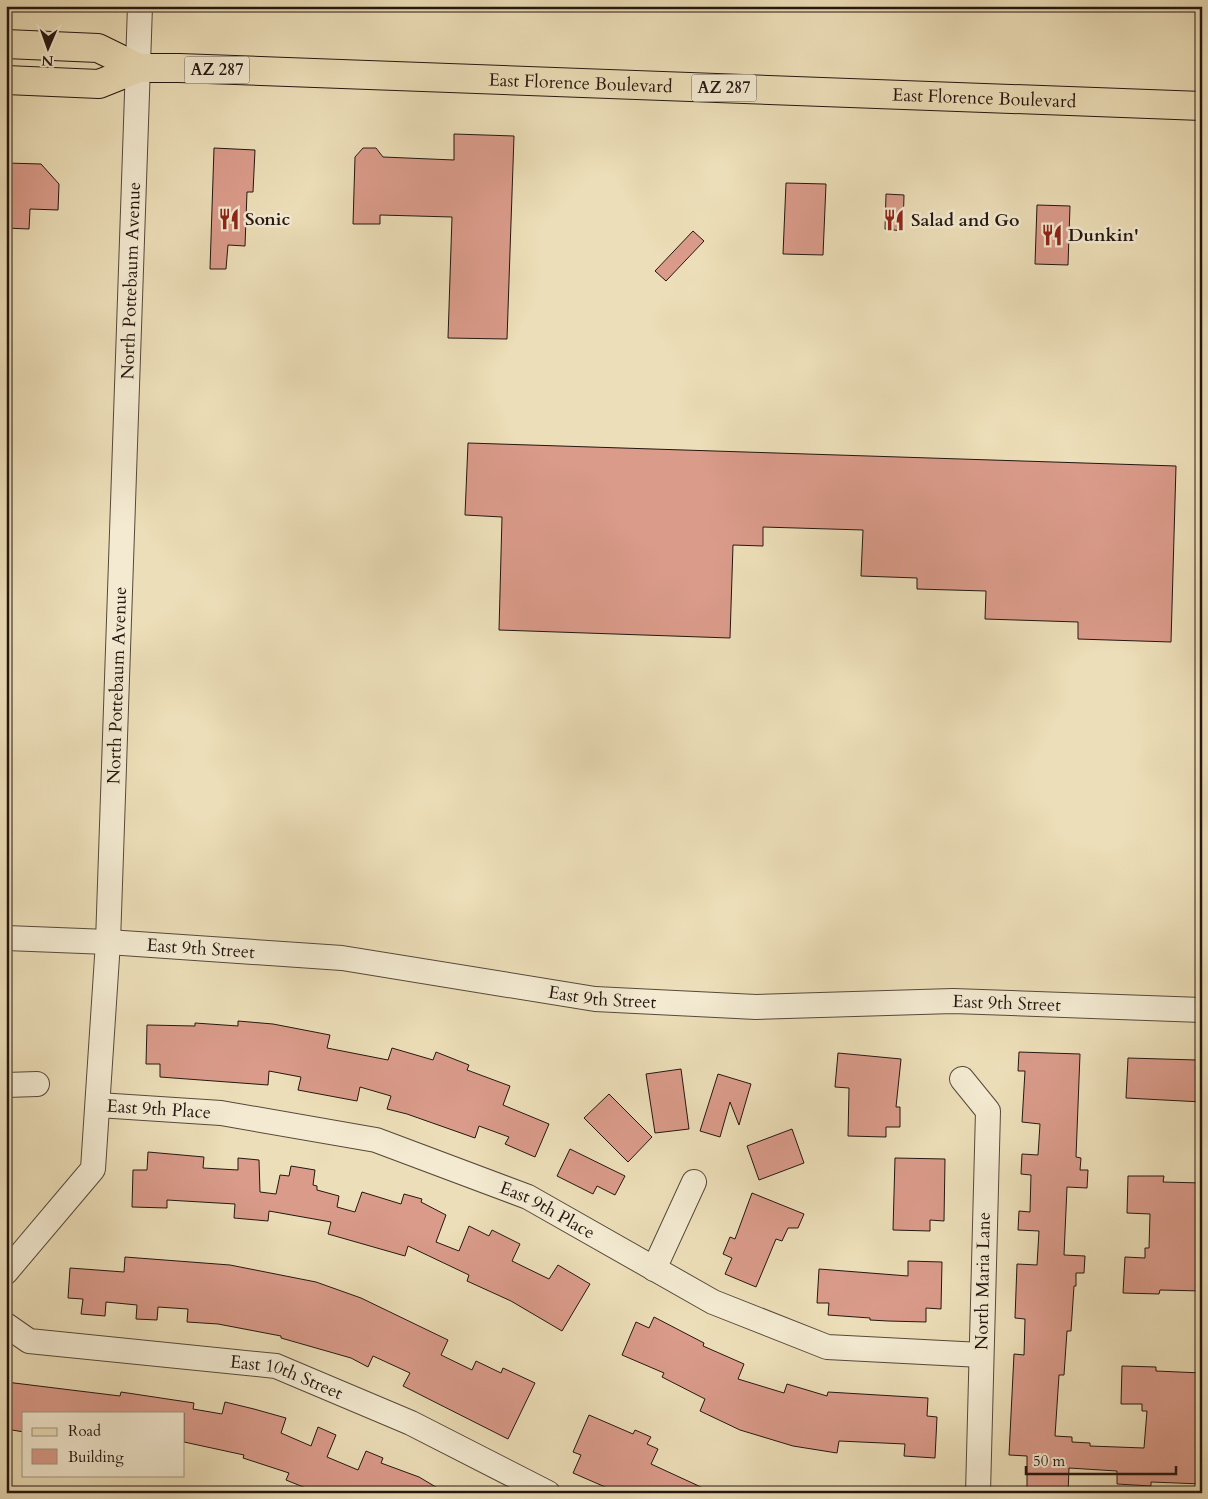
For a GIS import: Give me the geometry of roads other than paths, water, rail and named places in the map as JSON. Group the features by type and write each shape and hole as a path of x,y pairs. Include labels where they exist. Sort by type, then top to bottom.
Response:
{"main road":[{"name":"East Florence Boulevard","path":"6,44 98,48 139,68"},
{"name":"East Florence Boulevard","path":"6,80 99,84 139,68 1202,106"}],"street":[{"name":"North Pottebaum Avenue","path":"6,1272 94,1169 108,942 140,6"},
{"name":"East 9th Street","path":"6,938 108,942 342,958 595,999 756,1007 953,1001 1202,1010"},
{"name":"North Maria Lane","path":"962,1079 988,1111 978,1493"},
{"path":"6,1085 37,1084"},
{"name":"East 9th Place","path":"98,1105 222,1113 376,1140 528,1197 713,1302 827,1347 981,1355"},
{"path":"654,1269 694,1182"},
{"name":"East 10th Street","path":"6,1325 29,1342 276,1366 411,1424 548,1493"}],"place":[{"name":"Sonic","path":"229,219"},
{"name":"Salad and Go","path":"894,220"},
{"name":"Dunkin'","path":"1052,235"}]}
